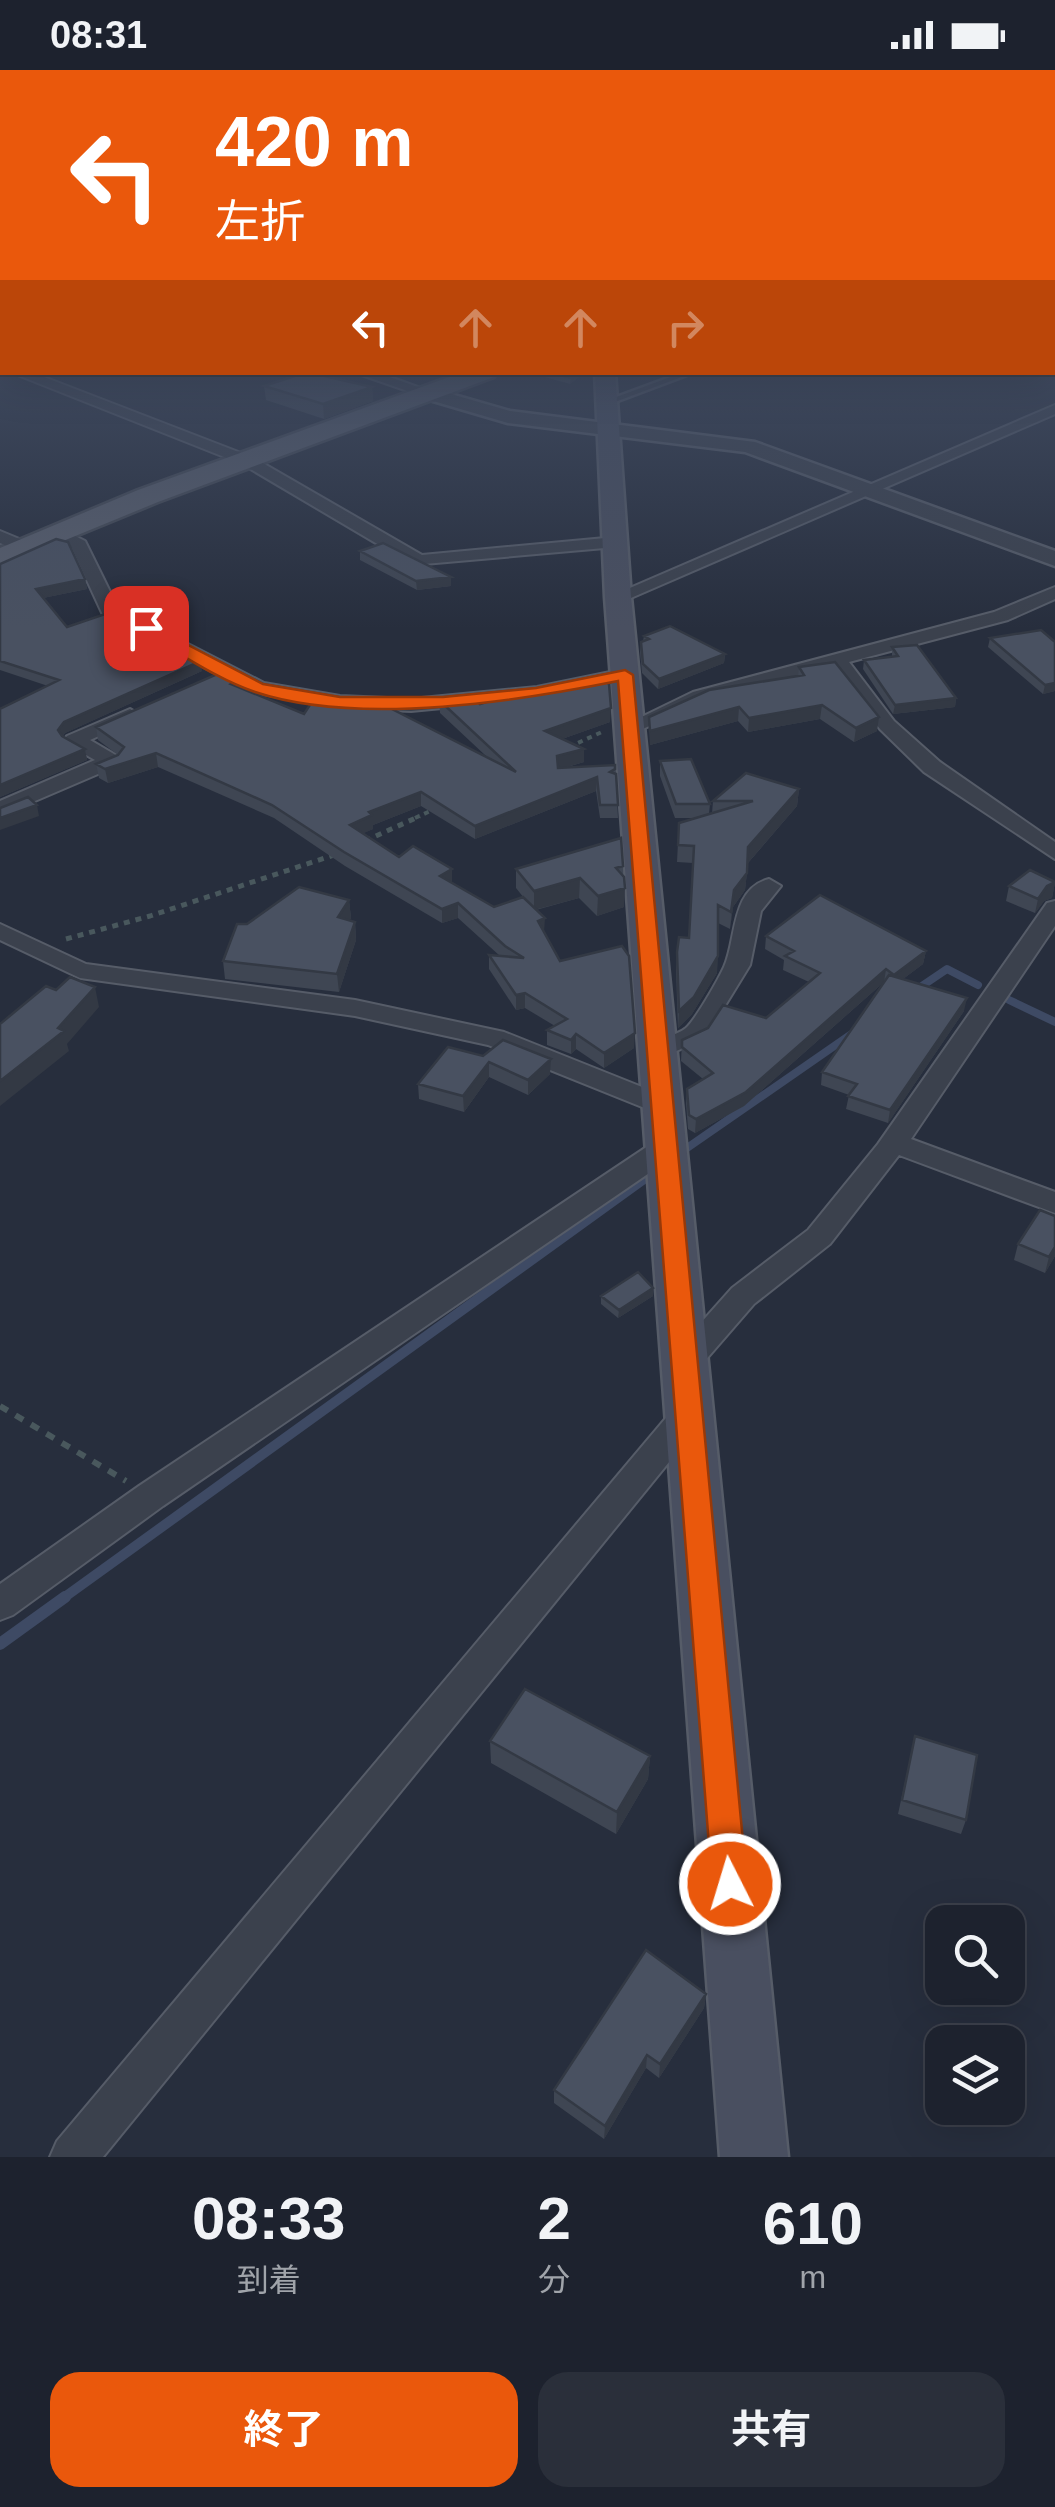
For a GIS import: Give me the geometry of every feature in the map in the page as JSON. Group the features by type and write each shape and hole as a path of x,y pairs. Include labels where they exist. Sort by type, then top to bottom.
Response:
{"main road":[{"path":"8,547 320,434"},
{"path":"608,434 664,1149 754,2157"}],"street":[{"path":"179,434 248,461 419,561 616,542"},
{"path":"710,434 1055,559"},
{"path":"618,597 996,434"},
{"path":"57,532 80,545 110,610 259,688 297,697 410,705 536,692 628,707 700,696 1000,616 1055,592"},
{"path":"838,661 887,724 932,767 1055,852"},
{"path":"193,687 227,672"},
{"path":"0,809 112,761 74,740 142,710"},
{"path":"657,1049 695,1034 738,965 748,910 769,886"},
{"path":"684,1362 743,1296 820,1237 894,1142 1055,908"},
{"path":"0,932 80,970 355,1008 495,1038 662,1106"},
{"path":"894,1142 1055,1204"},
{"path":"0,1604 150,1496 664,1149"},
{"path":"73,2157 688,1415"}],"path":[{"path":"564,750 628,707"},
{"path":"32,948 316,864 439,807"},
{"path":"0,1406 150,1496"}],"building":[{"path":"56,539 68,542 85,579 36,589 67,627 108,613 201,661 64,722 58,730 62,736 85,749 0,785 0,709 59,680 0,661 0,564"},
{"path":"383,543 451,577 416,581 360,551"},
{"path":"670,626 725,654 659,679 643,664 641,642 649,639 644,636"},
{"path":"1041,630 1055,642 1055,683 1045,685 990,638"},
{"path":"917,645 956,698 895,705 864,660 898,656 892,647"},
{"path":"835,662 879,717 856,728 822,705 749,718 739,707 650,731 649,717 709,690 804,675 799,667"},
{"path":"224,671 242,678 231,684 304,714 315,697 376,701 516,772 439,700 472,697 480,704 518,692 600,677 609,684 611,708 545,731 584,749 557,756 558,768 615,765 610,772 616,774 618,805 600,805 597,777 475,826 421,792 369,812 372,815 350,825 399,857 413,846 452,869 440,876 494,907 523,897 545,918 538,921 560,961 622,946 629,956 635,1033 604,1053 576,1034 571,1040 547,1030 567,1019 525,993 516,995 489,955 524,958 458,903 442,909 272,805 156,753 105,769 96,764 118,755 124,747 96,727"},
{"path":"691,759 710,804 676,804 660,761"},
{"path":"746,773 799,789 748,847 747,873 734,890 731,912 718,905 718,956 694,997 679,1011 677,952 679,937 689,938 694,846 678,845 679,823 753,801 713,801"},
{"path":"28,797 37,805 0,818 0,808"},
{"path":"621,838 623,866 616,868 624,877 625,888 598,896 580,878 534,891 516,869"},
{"path":"1030,870 1055,882 1038,899 1009,886"},
{"path":"299,887 349,900 338,917 355,922 337,974 223,961 237,924 247,924"},
{"path":"820,895 926,951 894,975 886,969 746,1092 696,1119 689,1115 687,1089 713,1073 682,1047 682,1040 708,1028 723,1005 766,1018 820,973 785,956 794,951 766,936"},
{"path":"889,975 967,998 890,1110 848,1096 857,1084 822,1072"},
{"path":"70,977 95,987 58,1028 64,1031 0,1081 0,1024 46,986 56,990"},
{"path":"503,1040 551,1059 528,1080 489,1062 463,1096 418,1084 448,1047 483,1056"},
{"path":"1040,1210 1055,1216 1055,1247 1049,1257 1018,1244"},
{"path":"638,1272 653,1288 619,1310 601,1296"},
{"path":"525,1689 650,1756 617,1812 490,1741"},
{"path":"915,1736 977,1755 966,1820 902,1800"},
{"path":"646,1950 706,1994 660,2064 647,2055 605,2126 554,2090"}],"waterway":[{"path":"916,990 947,969 978,985"},
{"path":"1009,1000 1055,1022"},
{"path":"687,1148 853,1033"},
{"path":"62,1599 655,1171"},
{"path":"0,1644 65,1597"}],"route":[{"path":"146,628 259,688 340,702 443,702 536,692 625,675 730,1884"}]}
